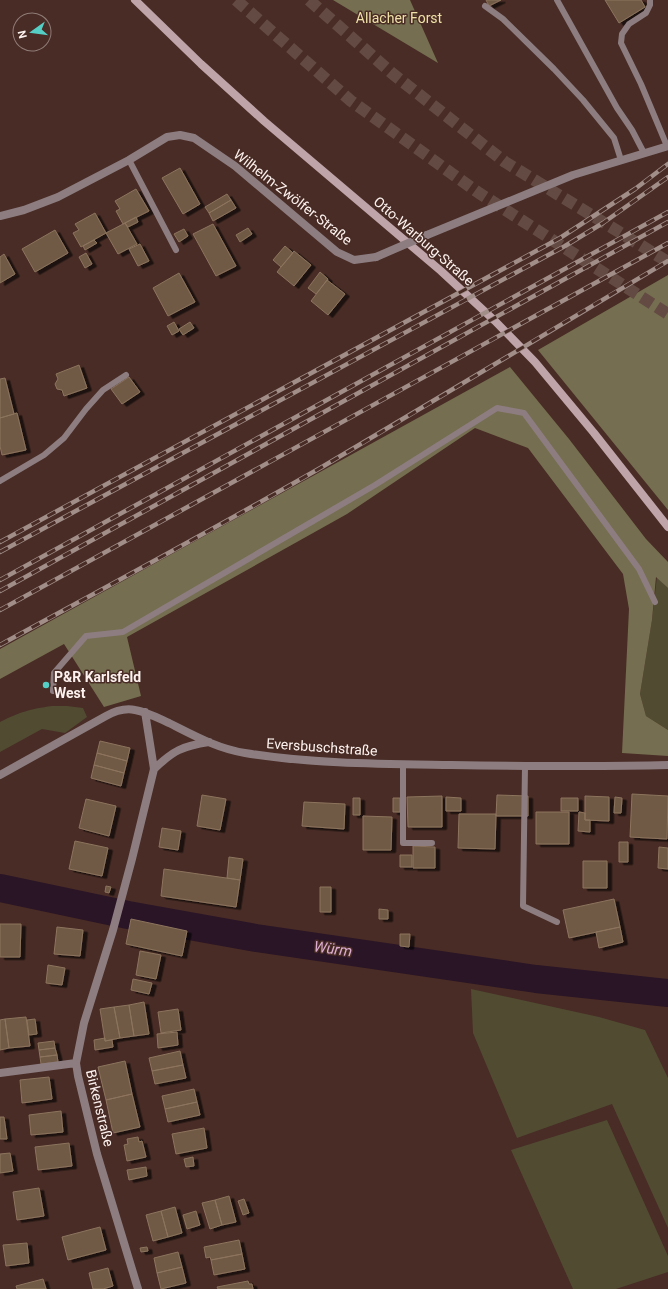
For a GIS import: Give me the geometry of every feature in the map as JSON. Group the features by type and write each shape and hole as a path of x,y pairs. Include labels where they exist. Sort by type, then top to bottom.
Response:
{"main road":[{"name":"Otto-Warburg-Straße","path":"135,0 264,122 441,271 495,321 535,362 594,433 668,527"}],"street":[{"name":"Wilhelm-Zwölfer-Straße","path":"0,216 24,210 58,197 129,160 167,138 180,135 194,138 235,166 336,252 354,260 376,257 574,175 667,146"},
{"name":"Eversbuschstraße","path":"0,774 114,712 126,710 145,712 210,742 238,752 300,760 403,765 668,766"},
{"path":"145,712 154,769"},
{"path":"154,769 168,756 189,745 210,742"},
{"name":"Birkenstraße","path":"138,1289 97,1154 76,1063 84,1023 113,930 154,769"},
{"path":"0,1072 76,1063"}],"lane":[{"path":"557,0 617,108 632,130 644,153"},
{"path":"650,0 650,5 646,12 629,24 622,34 622,43 667,146"},
{"path":"485,6 503,19 583,100 614,138 621,160"},
{"path":"129,160 176,250"},
{"path":"0,480 44,455 64,438 86,409 103,390 126,375"},
{"path":"53,691 54,673 86,636 123,632 375,485 497,408 524,413 639,569 655,602"},
{"path":"403,765 403,843 432,843"},
{"path":"525,766 523,906 557,922"}],"shaded area":[{"path":"657,576 668,588 668,730 646,716 640,694 652,620"},
{"path":"52,706 83,708 87,717 65,733 42,729 0,752 0,722 25,711"},
{"path":"471,989 599,1017 645,1030 668,1078 668,1228 612,1104 517,1138 473,1033"},
{"path":"607,1120 668,1256 668,1272 616,1289 573,1289 511,1150"}],"green space":[{"name":"Allacher Forst","path":"333,0 410,0 438,63"},
{"path":"668,275 668,510 538,350"},
{"path":"510,367 569,439 646,539 668,562 668,588 656,577 652,620 640,694 646,716 668,730 668,756 622,753 629,609 623,574 528,448 475,428 347,514 127,637 141,696 104,707 64,644 0,679 0,649"}],"building":[{"path":"486,0 501,0 489,6"},
{"path":"605,0 641,0 645,7 619,23"},
{"path":"180,168 200,204 183,214 162,178"},
{"path":"136,189 149,211 123,224 116,211 120,209 115,201"},
{"path":"227,194 231,200 209,213 205,207"},
{"path":"231,200 236,208 213,221 209,213"},
{"path":"95,213 106,233 81,247 73,233 79,230 75,224"},
{"path":"136,217 138,222 128,227 125,223"},
{"path":"125,223 137,244 118,254 106,233"},
{"path":"213,224 236,266 216,276 193,234"},
{"path":"248,228 252,234 240,242 236,235"},
{"path":"184,229 188,236 179,242 174,234"},
{"path":"55,230 68,253 35,272 22,249"},
{"path":"94,240 97,243 85,250 83,246"},
{"path":"140,244 149,261 138,266 129,249"},
{"path":"285,246 293,253 281,267 273,260"},
{"path":"294,251 311,265 294,286 277,272"},
{"path":"86,253 92,264 85,268 79,257"},
{"path":"4,254 15,274 0,283 0,257"},
{"path":"320,272 328,279 316,294 308,288"},
{"path":"179,273 195,302 168,316 153,288"},
{"path":"327,280 345,294 328,315 311,301"},
{"path":"174,322 179,331 172,335 167,326"},
{"path":"190,322 194,328 183,335 179,329"},
{"path":"79,365 87,388 64,396 62,390 57,389 55,384 58,379 56,374"},
{"path":"129,377 140,392 122,404 111,389"},
{"path":"5,378 14,414 0,418 0,379"},
{"path":"17,413 26,450 2,455 0,446 0,418"},
{"path":"100,741 130,748 127,761 97,753"},
{"path":"97,753 127,761 124,773 94,765"},
{"path":"94,765 124,773 121,786 91,778"},
{"path":"632,794 668,796 667,839 630,837"},
{"path":"202,795 226,799 220,830 197,826"},
{"path":"497,795 528,796 528,816 496,816"},
{"path":"442,796 442,827 408,827 407,797"},
{"path":"585,796 609,797 609,821 585,820"},
{"path":"446,797 461,798 461,811 446,811"},
{"path":"615,797 622,798 621,813 614,813"},
{"path":"353,798 360,798 360,815 353,815"},
{"path":"393,798 400,798 400,812 393,812"},
{"path":"561,798 578,798 578,811 561,811"},
{"path":"86,799 116,806 109,836 79,828"},
{"path":"304,802 345,804 344,829 302,826"},
{"path":"536,812 569,812 569,844 536,844"},
{"path":"579,812 585,813 585,820 590,820 590,832 578,831"},
{"path":"459,814 496,814 495,849 458,848"},
{"path":"363,816 392,817 391,850 363,850"},
{"path":"162,828 181,831 178,850 159,847"},
{"path":"75,841 108,848 102,876 69,869"},
{"path":"619,842 628,842 628,862 619,862"},
{"path":"413,846 435,847 435,868 413,868"},
{"path":"659,847 668,848 668,869 658,868"},
{"path":"400,855 412,855 412,867 400,867"},
{"path":"229,857 243,859 240,880 227,878"},
{"path":"583,861 607,861 607,888 583,888"},
{"path":"164,869 240,880 236,907 161,896"},
{"path":"106,886 111,887 109,893 105,892"},
{"path":"320,887 331,887 331,912 320,912"},
{"path":"614,899 620,927 569,938 563,910"},
{"path":"379,909 388,910 388,919 379,919"},
{"path":"131,919 187,931 182,956 126,944"},
{"path":"0,924 21,924 20,957 0,957"},
{"path":"57,927 83,930 80,956 54,954"},
{"path":"620,927 623,942 599,948 596,932"},
{"path":"400,934 410,934 409,947 400,946"},
{"path":"140,951 161,955 156,979 136,975"},
{"path":"48,965 65,968 62,985 46,983"},
{"path":"133,979 152,983 149,994 131,990"},
{"path":"144,1002 149,1034 134,1036 129,1005"},
{"path":"129,1005 134,1036 120,1038 114,1007"},
{"path":"114,1007 120,1038 105,1041 100,1009"},
{"path":"178,1009 181,1030 161,1033 158,1012"},
{"path":"26,1017 30,1046 9,1048 5,1019"},
{"path":"5,1019 9,1048 0,1050 0,1020"},
{"path":"35,1019 37,1034 29,1035 27,1020"},
{"path":"177,1032 178,1045 158,1048 157,1034"},
{"path":"105,1038 105,1041 112,1040 113,1047 95,1050 94,1040"},
{"path":"54,1041 55,1048 39,1050 38,1043"},
{"path":"55,1048 57,1055 40,1057 39,1050"},
{"path":"180,1051 183,1065 152,1071 149,1058"},
{"path":"57,1055 58,1062 41,1064 40,1057"},
{"path":"125,1061 132,1094 106,1100 98,1067"},
{"path":"183,1065 186,1078 155,1084 152,1071"},
{"path":"49,1077 52,1099 22,1103 20,1080"},
{"path":"194,1089 197,1102 165,1109 162,1096"},
{"path":"132,1094 140,1127 113,1133 106,1100"},
{"path":"197,1102 200,1115 168,1122 165,1109"},
{"path":"61,1111 63,1132 31,1135 29,1115"},
{"path":"0,1117 4,1117 7,1139 0,1139"},
{"path":"204,1128 207,1148 176,1154 172,1134"},
{"path":"138,1137 139,1142 142,1141 146,1157 127,1161 124,1145 128,1144 127,1139"},
{"path":"69,1143 72,1166 38,1170 35,1147"},
{"path":"10,1153 13,1171 0,1173 0,1154"},
{"path":"193,1157 194,1166 186,1167 184,1159"},
{"path":"146,1167 147,1176 129,1180 127,1170"},
{"path":"39,1188 44,1216 17,1220 13,1192"},
{"path":"229,1196 236,1222 222,1225 215,1200"},
{"path":"244,1199 249,1213 243,1215 238,1201"},
{"path":"215,1200 222,1225 210,1229 202,1203"},
{"path":"175,1207 182,1233 168,1237 161,1211"},
{"path":"161,1211 168,1237 153,1241 146,1215"},
{"path":"196,1211 200,1225 187,1229 183,1215"},
{"path":"100,1227 106,1250 68,1260 62,1237"},
{"path":"239,1240 242,1254 211,1260 210,1257 206,1258 204,1247"},
{"path":"27,1243 29,1263 6,1266 3,1245"},
{"path":"147,1247 148,1251 141,1252 140,1248"},
{"path":"178,1252 182,1267 157,1273 154,1258"},
{"path":"242,1254 245,1269 214,1275 211,1260"},
{"path":"182,1267 186,1283 161,1289 157,1273"},
{"path":"108,1268 113,1286 103,1289 93,1289 89,1273"},
{"path":"43,1279 46,1289 17,1289 16,1286"},
{"path":"248,1281 249,1284 252,1284 253,1289 218,1289 217,1287"}],"waterway":[{"name":"Würm","path":"0,888 128,915 256,938 536,979 668,993"}],"tunnel":[{"path":"236,0 351,101 479,193 668,314"},
{"path":"309,0 393,74 505,162 668,262"}],"railway":[{"path":"0,542 560,238 635,189 668,164"},
{"path":"0,552 565,246 603,223 668,177"},
{"path":"0,580 668,212"},
{"path":"0,591 668,222"},
{"path":"0,610 668,243"},
{"path":"0,645 202,535 322,467 668,261"}],"place":[{"name":"P&R Karlsfeld West","path":"46,685"}]}
